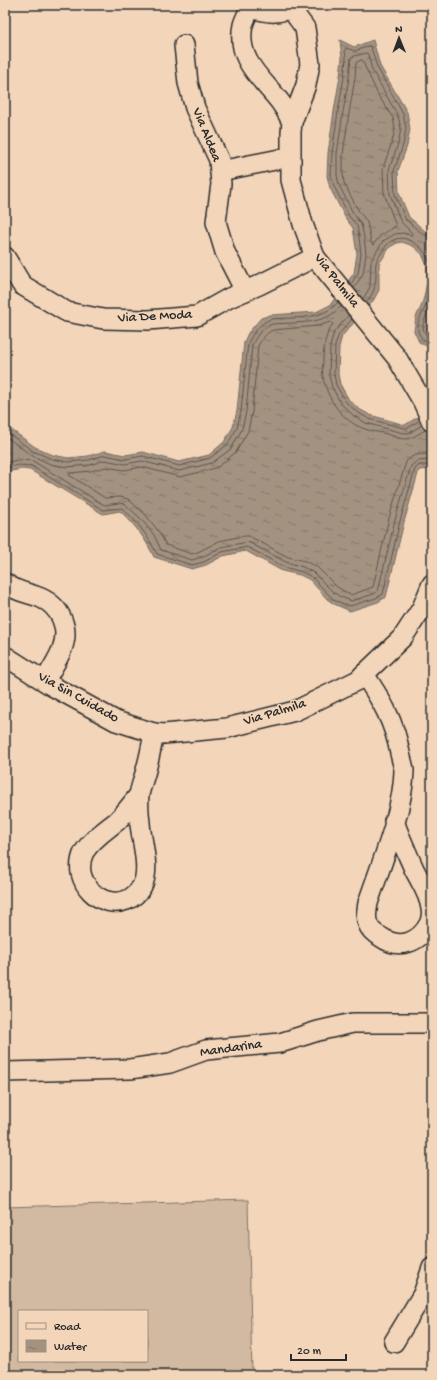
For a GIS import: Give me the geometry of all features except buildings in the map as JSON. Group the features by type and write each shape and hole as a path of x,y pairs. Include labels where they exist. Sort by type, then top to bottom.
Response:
{"street":[{"path":"289,6 281,12 263,12 251,7 244,25 242,36 245,56 249,65 279,100 292,122"},
{"name":"Via Palmila","path":"289,6 304,28 310,64 306,85 292,122 290,157 291,180 303,224 315,257 397,358 423,402 432,422"},
{"name":"Via Aldea","path":"184,45 188,83 193,102 219,160 221,184 216,222 225,252 245,291"},
{"path":"220,171 290,157"},
{"name":"Via De Moda","path":"5,257 22,285 68,312 103,319 148,320 197,316 229,298 315,257"},
{"path":"5,582 22,593 42,598 55,607 61,616 64,625 65,639 62,649 45,682"},
{"name":"Via Palmila","path":"154,733 164,734 227,728 295,711 358,680 403,637 422,608 432,584"},
{"name":"Via Sin Cuidado","path":"5,656 45,682 116,721 154,733"},
{"path":"364,674 383,703 397,735 404,770 399,804 366,912 368,924 374,933 386,941 403,944 414,940 425,933 430,921 431,909 428,897 400,838 394,821"},
{"path":"139,795 118,820 96,838 84,853 80,866 83,881 89,890 100,899 111,902 125,900 136,894 143,885 146,875 140,823 139,795 148,765 154,733"},
{"name":"Mandarina","path":"5,1072 130,1069 170,1063 206,1050 280,1043 318,1031 353,1023 432,1024"},
{"path":"394,1342 423,1294 432,1268"}],"shaded area":[{"path":"248,1200 252,1375 5,1375 5,1207"}],"water":[{"path":"340,40 354,47 373,40 380,66 407,112 410,129 407,146 398,171 399,193 409,217 426,232 432,231 432,349 419,342 414,331 416,317 421,307 427,282 427,266 422,254 413,246 402,242 390,247 379,264 379,290 373,301 342,336 339,347 338,374 340,384 349,400 359,409 370,415 405,425 432,408 432,469 419,470 404,522 386,597 378,602 350,611 327,599 310,580 300,575 282,571 246,551 223,556 206,565 192,569 154,557 140,532 120,511 103,514 30,470 22,469 11,471 5,481 5,427 9,428 35,447 53,455 68,458 88,456 105,451 125,455 143,452 179,462 209,455 224,442 233,427 237,411 244,342 248,333 261,318 270,315 316,312 330,305 354,273 357,254 353,228 346,219 330,188 327,176 328,153 342,58"}]}
